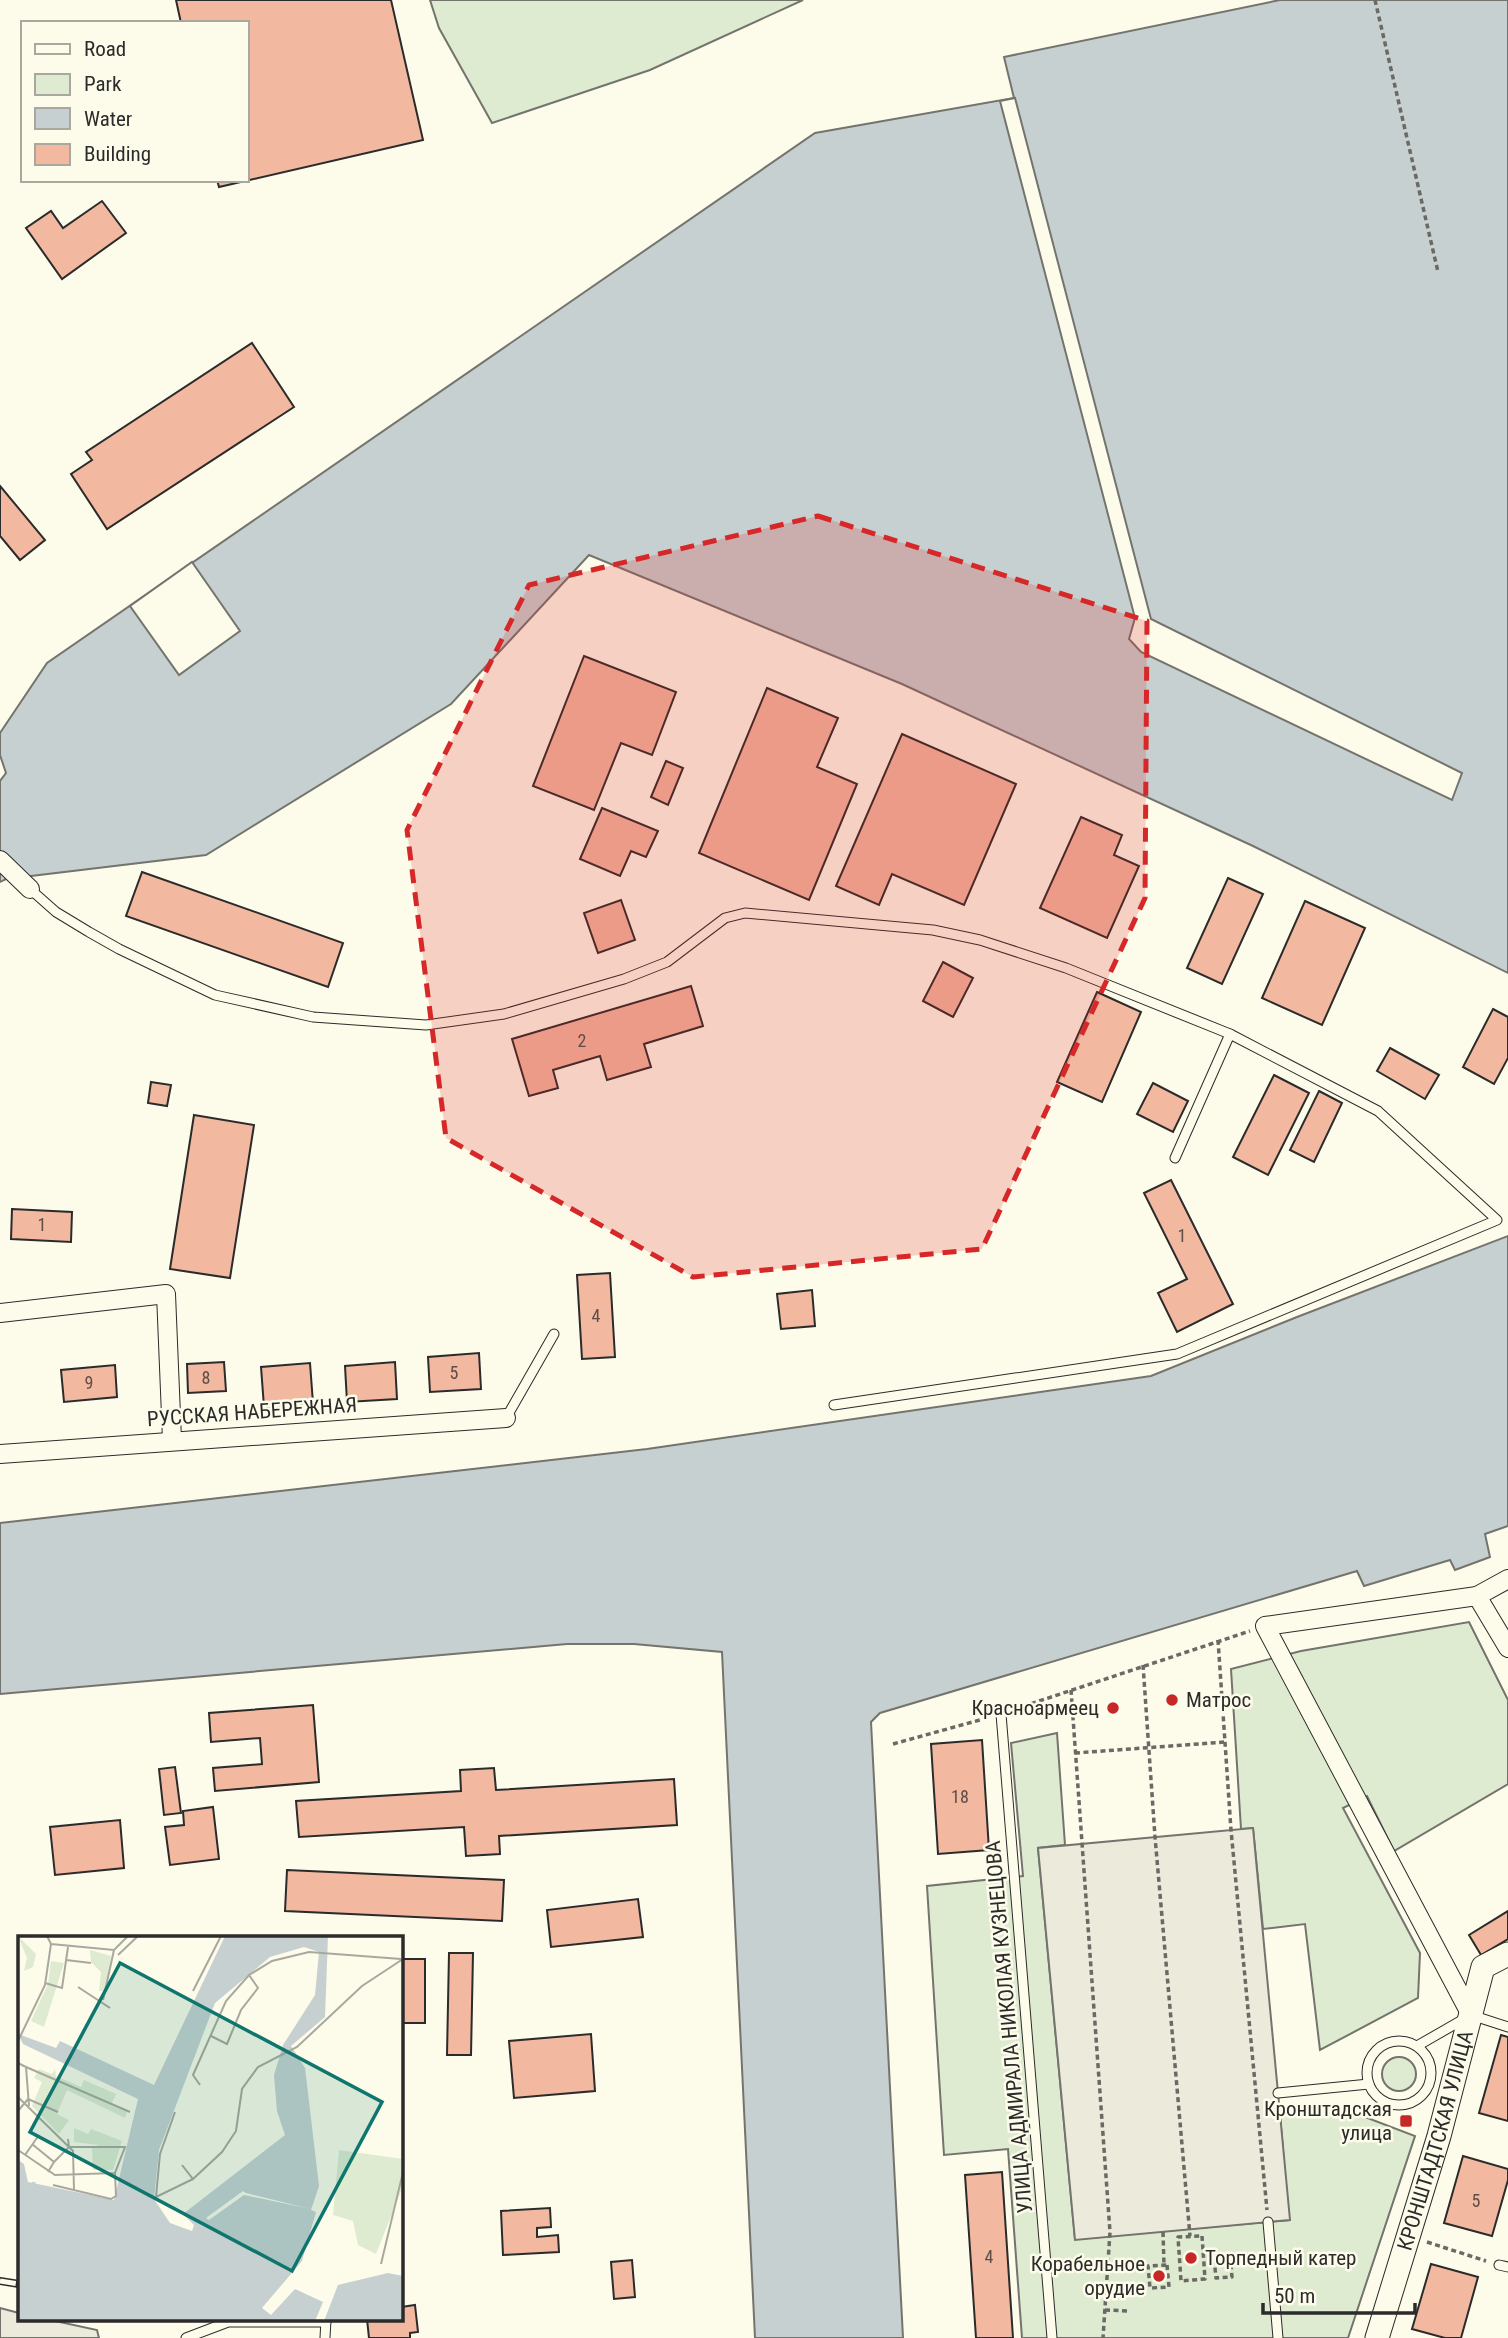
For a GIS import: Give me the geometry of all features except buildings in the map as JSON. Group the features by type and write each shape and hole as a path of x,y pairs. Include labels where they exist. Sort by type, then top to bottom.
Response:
{"street":[{"path":"0,860 30,889"},
{"path":"0,1313 166,1294 172,1440"},
{"name":"РУССКАЯ НАБЕРЕЖНАЯ","path":"0,1454 506,1418"},
{"path":"1471,2015 1265,1626 1477,1596 1508,1579"},
{"path":"1477,1596 1508,1647"},
{"name":"КРОНШТАДТСКАЯ УЛИЦА","path":"1377,2338 1449,2098 1483,1967 1508,1954"}],"lane":[{"path":"30,889 56,912 109,943 215,995 313,1017 426,1025 504,1014 624,979 667,962 725,918 744,913 933,930 980,940 1066,968 1230,1034 1378,1111 1497,1220 1177,1354 834,1405"},
{"path":"1175,1158 1230,1034"},
{"path":"506,1418 554,1334"},
{"name":"УЛИЦА АДМИРАЛА НИКОЛАЯ КУЗНЕЦОВА","path":"1001,1714 1052,2338"},
{"path":"1417,2046 1471,2015 1508,2027"},
{"path":"1398,2041 1417,2046 1424,2053 1431,2072 1426,2092 1410,2104 1400,2106 1381,2100 1369,2084 1368,2064 1377,2043 1398,2041"},
{"path":"1278,2093 1369,2084"},
{"path":"1426,2092 1449,2098"},
{"path":"1268,2222 1278,2338"},
{"path":"186,2338 229,2322 326,2320 325,2338"}],"path":[{"path":"1375,0 1438,272"},
{"path":"893,1744 1001,1714 1265,1626"},
{"path":"1218,1640 1234,1857 1268,2222"},
{"path":"1143,1665 1190,2236"},
{"path":"1071,1690 1110,2232 1103,2338"},
{"path":"1075,1753 1225,1742"},
{"path":"1163,2232 1164,2265 1167,2265 1169,2287 1150,2288 1148,2266 1164,2265"},
{"path":"1190,2236 1202,2236 1205,2279 1181,2281 1178,2237 1190,2236"},
{"path":"1408,2236 1504,2266"},
{"path":"1230,2256 1232,2277 1216,2278 1215,2270 1214,2258 1230,2256"},
{"path":"1204,2271 1215,2270"},
{"path":"1105,2311 1128,2311"}],"highlighted area":[{"path":"818,516 1147,621 1145,898 982,1249 693,1277 446,1138 407,830 529,585"}],"green space":[{"path":"430,0 803,0 650,70 492,123 439,28"},
{"path":"1469,1622 1508,1700 1508,1784 1394,1851 1367,1796 1343,1808 1420,1953 1418,1998 1320,2050 1305,1924 1263,1929 1253,1828 1241,1829 1231,1669 1301,1651"},
{"path":"1057,1733 1065,1845 1038,1848 1075,2239 1289,2220 1280,2115 1352,2112 1415,2136 1348,2338 1022,2338 1008,2149 944,2155 927,1886 1023,1876 1011,1743"},
{"path":"1399,2057 1411,2062 1416,2074 1411,2086 1399,2091 1387,2086 1382,2074 1387,2062"}],"shaded area":[{"path":"1253,1828 1290,2220 1075,2240 1038,1848"},
{"path":"0,2308 18,2313 18,2320 51,2320 97,2330 99,2338 0,2338"}],"water":[{"path":"1280,0 1508,0 1508,973 1253,846 902,684 589,555 451,704 206,855 6,879 0,882 0,781 6,773 0,755 0,733 47,663 815,133 1014,98 1004,57"},
{"path":"1508,1236 1508,1526 1485,1534 1490,1557 1455,1570 1450,1560 1364,1586 1357,1571 880,1713 871,1722 903,2338 755,2338 722,1652 634,1644 567,1644 0,1694 0,1523 647,1449 1151,1376"}],"pier":[{"path":"1015,98 1151,619 1462,773 1452,800 1141,652 1129,639 1135,618 1000,101"},
{"path":"192,562 240,631 179,675 130,606"}],"railway":[{"path":"0,2281 18,2284"}],"place":[{"name":"Матрос","path":"1172,1700"},
{"name":"Красноармеец","path":"1113,1708"},
{"name":"Кронштадская улица","path":"1406,2121"},
{"name":"Торпедный катер","path":"1191,2258"},
{"name":"Корабельное орудие","path":"1159,2276"}]}
